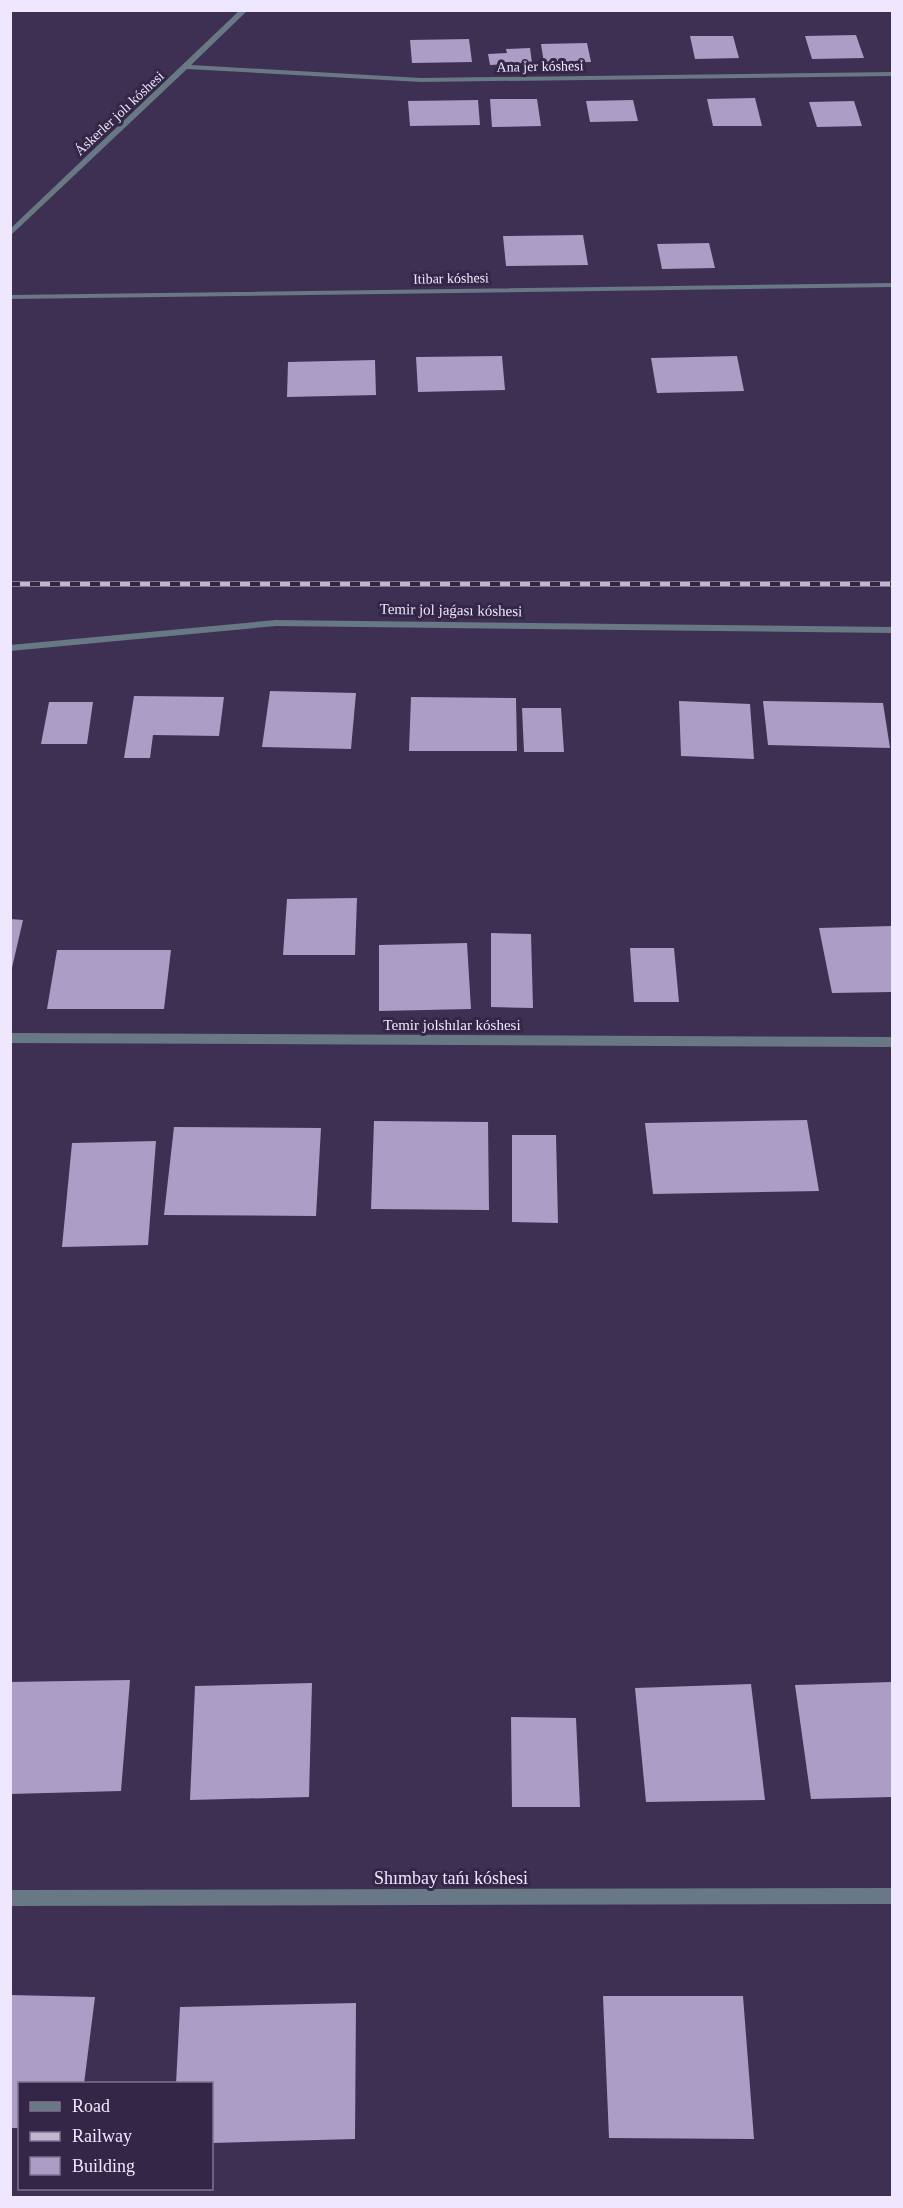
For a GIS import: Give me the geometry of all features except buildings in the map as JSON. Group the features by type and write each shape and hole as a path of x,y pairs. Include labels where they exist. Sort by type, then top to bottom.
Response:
{"street":[{"name":"Áskerler jolı kóshesi","path":"10,234 189,67 245,10"},
{"name":"Ana jer kóshesi","path":"189,67 421,80 892,74"},
{"name":"Itibar kóshesi","path":"10,297 892,285"},
{"name":"Temir jol jaǵası kóshesi","path":"10,648 276,624 892,630"},
{"name":"Temir jolshılar kóshesi","path":"10,1038 892,1042"},
{"name":"Shımbay tańı kóshesi","path":"10,1898 892,1896"}],"railway":[{"path":"10,584 892,584"}]}
